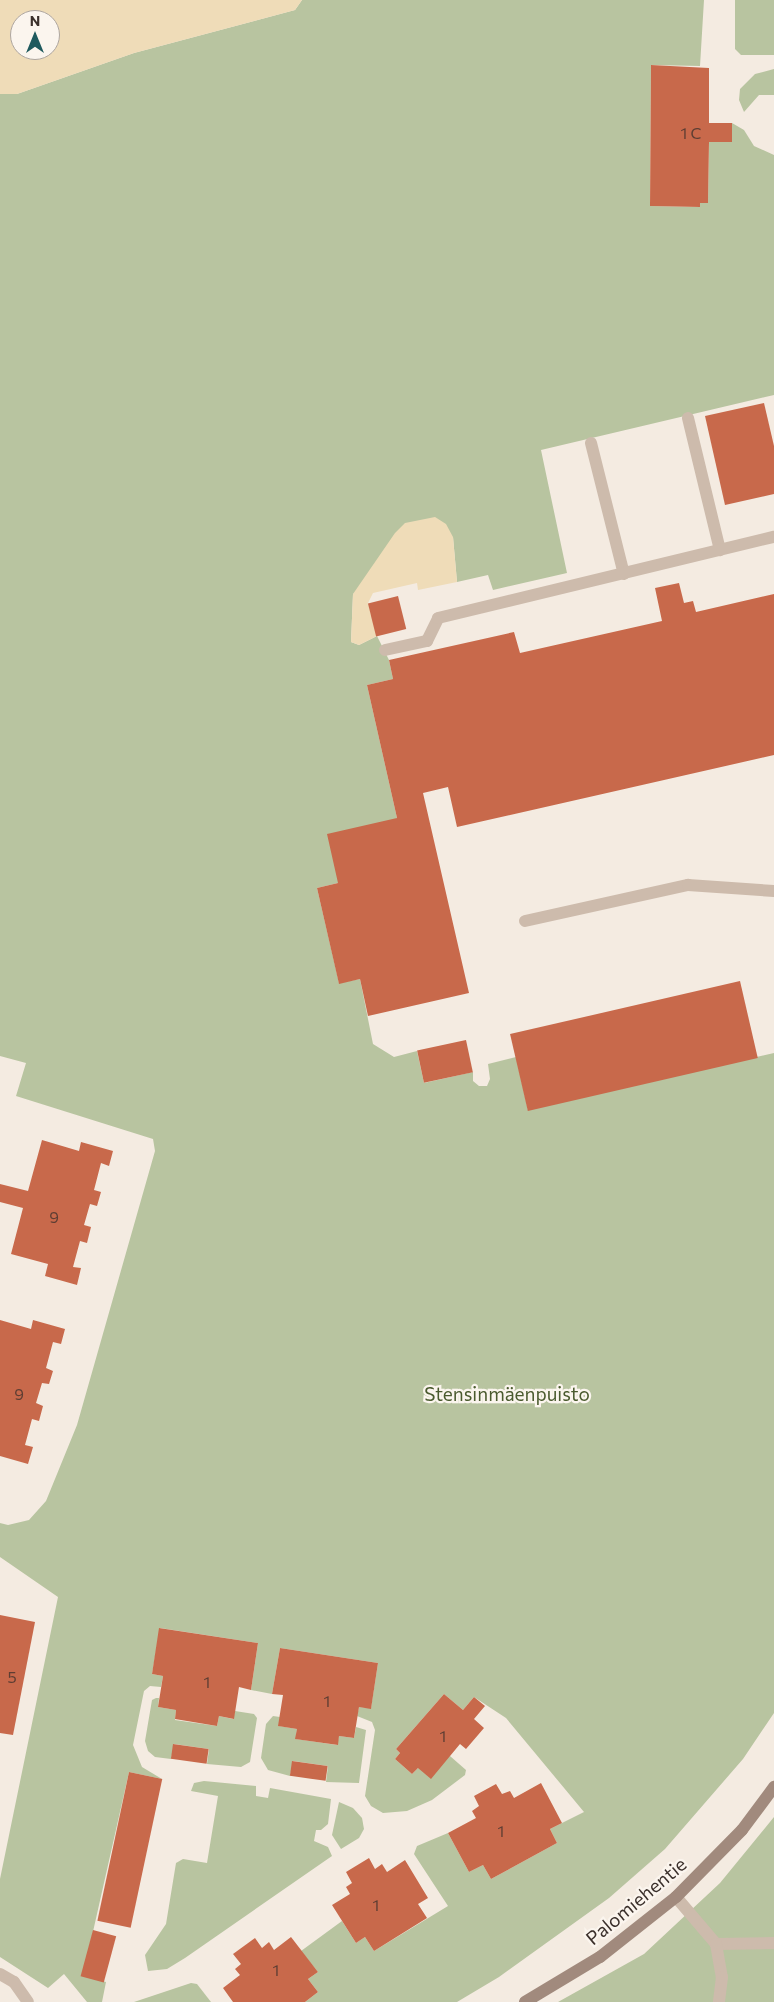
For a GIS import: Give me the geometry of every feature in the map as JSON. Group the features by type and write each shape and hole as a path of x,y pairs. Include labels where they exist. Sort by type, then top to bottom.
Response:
{"street":[{"path":"688,418 720,550"},
{"path":"591,442 624,574"},
{"path":"385,650 427,641 438,618 774,537"},
{"path":"525,921 688,885 774,891"},
{"name":"Palomiehentie","path":"525,2002 600,1957 676,1897 742,1830 774,1787"},
{"path":"676,1897 716,1944 722,1977 719,2002"},
{"path":"716,1944 774,1943"},
{"path":"0,1974 14,1982 28,2002"}],"green space":[{"name":"Stensinmäenpuisto","path":"302,0 704,0 700,66 651,65 650,206 699,207 700,203 708,203 709,142 732,142 732,123 744,130 754,146 774,155 774,395 541,450 567,573 493,590 488,575 457,582 453,537 353,594 351,642 359,645 377,636 389,660 393,679 367,685 397,818 338,883 317,888 339,983 360,979 373,1044 394,1057 417,1051 424,1083 473,1072 473,1081 479,1086 487,1086 490,1079 488,1064 516,1057 528,1110 774,1053 774,1713 743,1759 665,1849 609,1898 499,1977 457,2002 305,2002 318,1992 308,1979 318,1972 301,1951 342,1921 356,1943 365,1937 374,1951 448,1906 414,1854 417,1846 448,1833 469,1872 483,1865 491,1879 557,1843 550,1829 584,1812 506,1718 474,1697 463,1710 444,1694 396,1749 400,1753 395,1759 412,1774 418,1768 450,1756 466,1770 465,1775 432,1800 407,1811 383,1813 371,1806 365,1796 375,1730 372,1722 357,1716 359,1707 371,1708 378,1663 280,1648 272,1694 251,1690 258,1643 160,1628 152,1674 163,1676 161,1687 150,1686 144,1691 133,1745 142,1767 162,1779 129,1772 83,1976 106,1982 102,2002 87,2002 64,1974 48,1988 0,1957 0,1879 58,1597 0,1557 0,1523 8,1525 29,1520 46,1501 77,1425 155,1151 153,1139 16,1096 26,1063 0,1056 0,94 17,94 134,53 295,10"},
{"path":"735,0 774,0 774,55 741,55 735,49"},
{"path":"774,69 774,95 759,95 744,112 739,100 740,89 755,74"},
{"path":"159,1698 158,1707 176,1710 175,1720 217,1726 219,1716 233,1719 235,1711 254,1714 257,1718 250,1762 241,1767 207,1764 209,1749 174,1744 171,1759 155,1757 148,1751 145,1741 152,1700"},
{"path":"273,1716 280,1717 279,1726 297,1729 296,1739 337,1745 339,1736 354,1738 356,1727 366,1730 359,1783 326,1782 328,1766 293,1761 290,1776 268,1770 261,1758 266,1724"},
{"path":"204,1781 256,1786 256,1796 268,1798 270,1788 331,1799 328,1824 321,1830 316,1830 314,1841 328,1847 332,1856 185,1958 167,1969 148,1971 145,1955 166,1924 176,1863 183,1859 207,1863 218,1796 191,1791 194,1783"},
{"path":"339,1802 353,1808 362,1818 364,1829 359,1838 341,1849 332,1835"},
{"path":"774,1817 774,2002 558,2002 644,1954 720,1883"},
{"path":"191,1983 197,1984 211,2002 134,2002"}],"sand":[{"path":"0,0 302,0 295,10 134,53 17,94 0,94"},
{"path":"435,517 446,524 453,537 457,582 418,590 417,583 373,593 368,603 377,636 359,645 351,642 353,594 395,533 405,523"}],"building":[{"path":"651,65 709,68 709,123 732,123 732,142 709,142 708,203 700,203 700,207 650,206"},
{"path":"764,403 774,446 774,494 725,505 705,416"},
{"path":"679,583 684,603 693,601 696,612 774,594 774,755 457,827 448,787 423,793 469,993 368,1016 360,979 339,984 317,888 338,883 327,834 397,818 367,685 393,679 389,660 514,632 520,653 662,621 655,588"},
{"path":"398,596 406,629 376,636 368,603"},
{"path":"740,981 758,1058 528,1111 510,1034"},
{"path":"466,1040 473,1072 424,1083 417,1050"},
{"path":"42,1140 79,1151 81,1142 113,1151 109,1166 101,1163 94,1190 101,1192 97,1206 90,1204 84,1225 91,1227 87,1243 80,1241 73,1267 81,1268 77,1285 45,1276 48,1264 11,1254 23,1208 0,1202 0,1184 28,1191"},
{"path":"0,1320 31,1329 33,1320 65,1329 61,1344 53,1342 46,1368 53,1371 49,1384 42,1383 36,1403 43,1406 39,1421 32,1419 25,1445 33,1447 28,1464 0,1456"},
{"path":"0,1615 35,1622 13,1735 0,1733"},
{"path":"159,1628 258,1643 251,1690 239,1687 234,1719 219,1716 217,1726 175,1719 176,1710 158,1707 163,1676 152,1674"},
{"path":"280,1648 378,1663 371,1709 359,1707 354,1738 339,1736 338,1745 295,1739 297,1729 278,1726 283,1695 272,1694"},
{"path":"444,1694 463,1710 474,1697 485,1706 474,1719 484,1728 466,1749 460,1744 431,1779 418,1768 412,1774 395,1759 400,1753 396,1749"},
{"path":"173,1744 209,1749 207,1764 171,1759"},
{"path":"292,1761 328,1766 326,1781 290,1776"},
{"path":"129,1772 162,1779 131,1928 97,1921"},
{"path":"541,1783 562,1823 550,1829 557,1843 491,1879 483,1865 469,1872 448,1833 476,1818 472,1811 479,1806 474,1796 496,1784 502,1794 510,1791 514,1798"},
{"path":"369,1858 375,1869 382,1864 387,1872 405,1860 428,1898 418,1904 427,1918 374,1951 365,1937 356,1943 332,1905 350,1894 346,1887 352,1883 346,1872"},
{"path":"93,1930 116,1936 104,1983 81,1976"},
{"path":"291,1937 318,1972 308,1979 318,1992 305,2002 233,2002 223,1988 240,1975 235,1969 241,1964 233,1954 255,1938 262,1948 269,1942 274,1950"}]}
